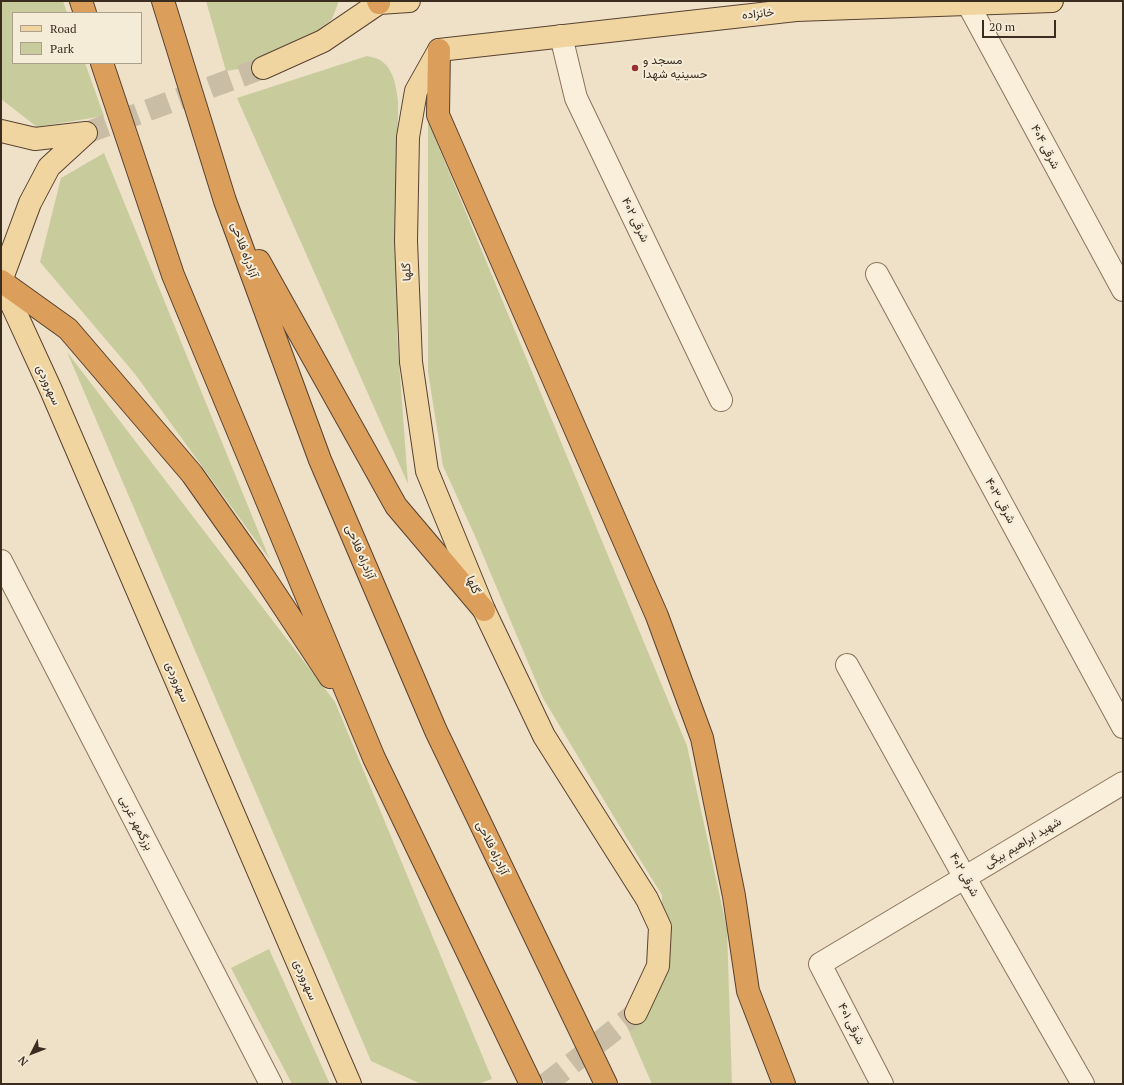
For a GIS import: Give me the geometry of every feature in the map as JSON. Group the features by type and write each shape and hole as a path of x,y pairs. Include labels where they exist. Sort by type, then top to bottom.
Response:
{"highway":[{"path":"81,1 85,12"},
{"name":"آزادراه فلاحی","path":"163,1 225,201 320,460 436,731 606,1084"},
{"path":"438,50 438,115 657,616 702,738 734,896 748,991 784,1084"},
{"path":"102,64 173,275 374,758 531,1084"},
{"path":"225,201 396,506 484,610"},
{"path":"1,281 68,329 192,474 254,562 359,721"}],"main road":[{"path":"263,68 323,41 379,2 409,1"},
{"name":"خانزاده","path":"560,36 795,5 968,4 1052,1"},
{"path":"438,50 560,36"},
{"name":"گلها","path":"438,50 416,91 408,137 406,241 410,362 427,471 484,610 544,736 647,899 660,927 658,966 636,1013"},
{"path":"1,131 35,139 86,133 49,167 30,203 1,281"},
{"name":"سهروردی","path":"1,281 51,390 350,1084"}],"street":[{"name":"۴۰۴ شرقی","path":"968,4 1123,290"},
{"name":"۴۰۲ شرقی","path":"560,36 576,98 721,400"},
{"name":"۴۰۳ شرقی","path":"877,274 1123,727"},
{"name":"بزرگمهر غربی","path":"1,561 270,1084"},
{"name":"۴۰۲ شرقی","path":"847,665 965,878 1083,1084"},
{"name":"شهید ابراهیم بیگی","path":"820,964 1123,783"},
{"name":"۴۰۱ شرقی","path":"820,964 882,1084"}],"green space":[{"path":"1,1 63,1 67,12 12,12 12,64 85,64 104,116 37,127 1,99"},
{"path":"206,1 339,1 332,19 310,38 265,65 226,71"},
{"path":"367,56 380,60 388,68 394,78 398,101 397,334 408,484 237,98"},
{"path":"428,121 687,746 727,929 732,1084 652,1084 627,1027 657,977 663,959 662,895 543,698 475,536 443,466 428,372"},
{"path":"104,153 270,560 135,374 40,262 61,178"},
{"path":"67,352 335,702 492,1079 478,1084 421,1084 371,1061"},
{"path":"269,949 330,1084 292,1084 231,968"}],"tunnel":[{"path":"86,133 263,68"},
{"path":"546,1084 636,1013"}],"place":[{"name":"مسجد و حسینیه شهدا","path":"635,68"}]}
